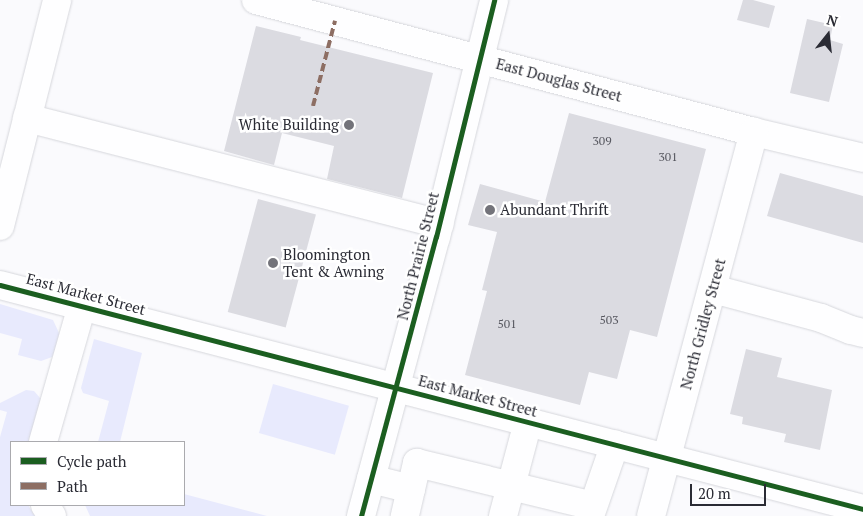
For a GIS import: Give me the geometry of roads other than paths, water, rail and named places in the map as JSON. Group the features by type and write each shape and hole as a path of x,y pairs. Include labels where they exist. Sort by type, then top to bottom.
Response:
{"street":[{"path":"0,226 16,133 57,0"},
{"name":"East Douglas Street","path":"256,0 754,132 863,158"},
{"name":"North Prairie Street","path":"361,516 440,224 478,58 494,0"},
{"name":"North Gridley Street","path":"652,516 666,458 713,289 734,201 754,132"},
{"path":"16,133 440,224"},
{"name":"East Market Street","path":"0,285 863,509"},
{"path":"713,289 822,318 851,330 863,332"},
{"path":"44,441 82,306"},
{"path":"503,516 528,422"},
{"path":"405,516 418,463 511,487 591,511 615,444"},
{"path":"371,479 412,489"}],"place":[{"name":"White Building","path":"349,125"},
{"name":"Abundant Thrift","path":"490,210"},
{"name":"Bloomington Tent & Awning","path":"273,263"}]}
